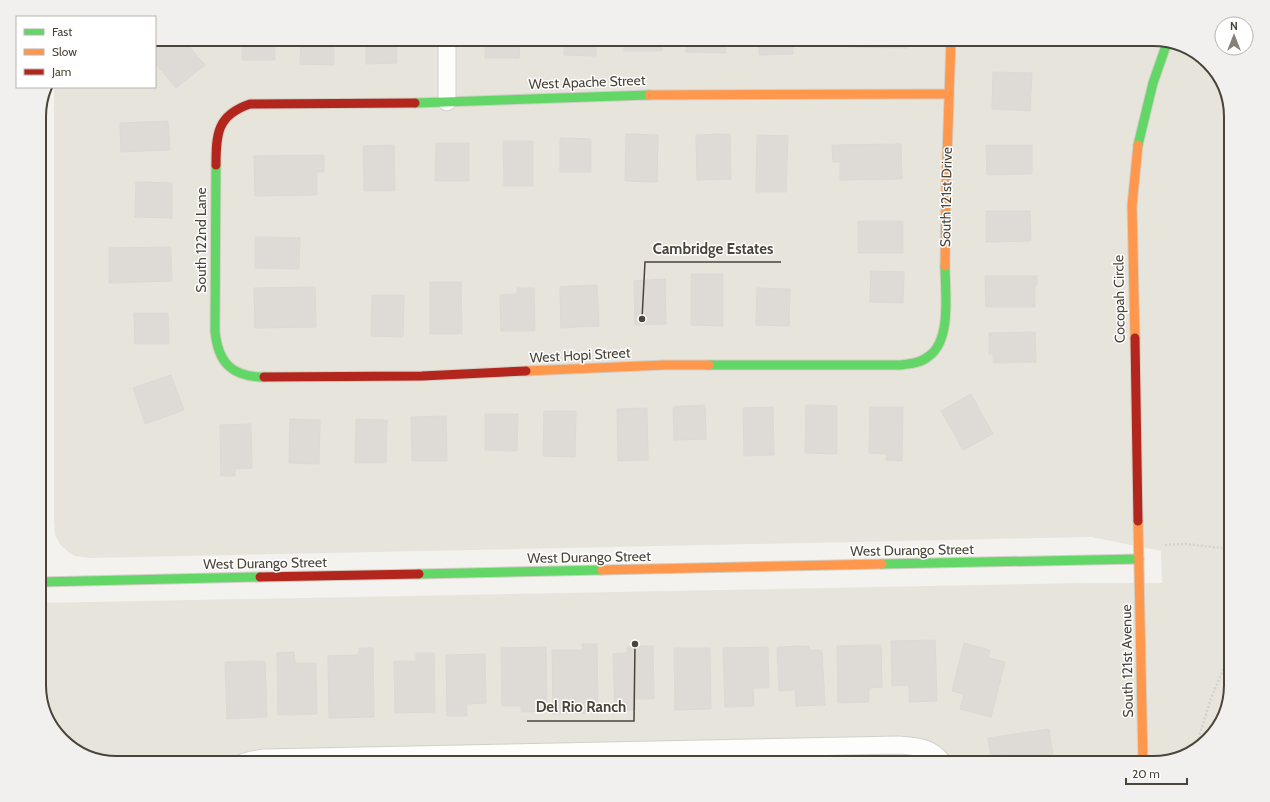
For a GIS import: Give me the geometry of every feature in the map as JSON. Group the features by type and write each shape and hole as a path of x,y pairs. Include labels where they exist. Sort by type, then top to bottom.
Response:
{"street":[{"path":"447,46 448,102"},
{"name":"South 121st Drive","path":"935,353 945,328 946,315 946,187 951,46"},
{"name":"Cocopah Circle","path":"1138,559 1132,237 1133,183 1144,115 1165,47"},
{"name":"West Apache Street","path":"228,115 238,108 250,104 448,102 618,94 949,94"},
{"name":"South 122nd Lane","path":"225,366 215,343 216,150 221,124 228,115"},
{"name":"West Hopi Street","path":"225,366 235,372 259,377 404,377 664,365 900,365 912,364 935,353"},
{"name":"West Durango Street","path":"46,582 1138,559"},
{"name":"South 121st Avenue","path":"1138,559 1143,756"},
{"path":"362,756 898,745 927,749 937,756"}],"path":[{"path":"1165,545 1185,544 1224,548"},
{"path":"1198,739 1211,698 1224,667"}],"shaded area":[{"path":"156,46 1153,46 1171,48 1180,51 1196,61 1212,78 1220,94 1224,112 1224,685 1222,703 1219,712 1209,728 1196,741 1180,751 1171,754 1153,756 117,756 99,754 90,751 70,738 58,724 50,708 46,690 46,603 1086,583 1162,583 1161,551 1091,537 91,558 75,556 68,552 60,544 55,535 54,88 156,88"}],"building":[{"path":"156,46 189,46 205,65 176,88 156,64"},
{"path":"242,46 275,46 275,60 242,60"},
{"path":"301,46 334,46 334,65 300,64"},
{"path":"366,46 396,46 397,63 366,64"},
{"path":"485,46 520,46 519,58 485,58"},
{"path":"565,46 596,46 596,56 564,55"},
{"path":"624,46 662,46 662,51 624,51"},
{"path":"686,46 726,46 726,53 686,52"},
{"path":"759,46 792,46 793,54 759,55"},
{"path":"907,46 907,48 848,47"},
{"path":"993,72 1032,73 1030,111 992,109"},
{"path":"168,121 170,150 121,152 120,123"},
{"path":"626,134 658,135 657,182 625,181"},
{"path":"730,134 731,179 697,180 696,135"},
{"path":"757,135 788,136 786,192 756,192"},
{"path":"560,138 591,139 591,172 560,172"},
{"path":"503,141 533,141 533,186 504,186"},
{"path":"436,143 469,143 469,181 435,181"},
{"path":"901,144 902,179 840,180 840,162 833,162 832,145"},
{"path":"394,145 395,191 364,191 363,146"},
{"path":"986,145 1032,145 1032,174 987,175"},
{"path":"324,155 324,172 317,172 317,195 255,196 254,156"},
{"path":"136,182 172,183 172,218 135,217"},
{"path":"986,211 1030,211 1031,241 986,242"},
{"path":"858,221 903,221 903,253 858,253"},
{"path":"255,237 300,238 299,269 255,268"},
{"path":"171,247 172,281 109,283 109,248"},
{"path":"871,271 904,272 903,303 870,302"},
{"path":"691,274 723,274 723,326 691,325"},
{"path":"985,276 1037,276 1037,285 1035,285 1035,307 986,307"},
{"path":"665,279 666,324 635,325 634,281"},
{"path":"430,282 461,282 462,334 430,334"},
{"path":"597,285 599,326 561,328 560,287"},
{"path":"315,287 316,327 255,328 254,288"},
{"path":"517,288 534,288 535,331 501,331 500,295 517,294"},
{"path":"757,288 790,289 789,326 756,325"},
{"path":"372,295 404,295 403,337 371,336"},
{"path":"134,313 168,313 169,344 135,344"},
{"path":"1035,332 1036,362 993,363 993,354 989,354 989,333"},
{"path":"171,375 184,410 145,424 133,388"},
{"path":"971,394 993,434 963,450 941,411"},
{"path":"705,405 706,439 674,440 673,407"},
{"path":"806,405 837,406 837,454 805,453"},
{"path":"773,407 774,455 744,456 743,408"},
{"path":"870,407 903,407 902,461 886,460 887,454 869,453"},
{"path":"647,408 648,460 618,461 617,409"},
{"path":"544,411 576,411 575,457 543,456"},
{"path":"485,414 518,414 517,451 485,450"},
{"path":"446,416 447,461 412,461 411,417"},
{"path":"290,419 320,420 319,464 289,463"},
{"path":"356,419 387,420 386,463 355,463"},
{"path":"251,424 252,468 235,469 235,476 221,476 220,425"},
{"path":"935,640 937,701 909,702 909,685 892,686 891,641"},
{"path":"964,643 990,650 988,658 1005,662 991,717 960,709 964,694 952,691"},
{"path":"582,644 597,644 598,713 553,714 552,650 583,650"},
{"path":"881,645 882,687 869,688 869,702 838,703 837,646"},
{"path":"653,646 654,699 635,699 635,710 615,710 613,654 627,653 627,647"},
{"path":"809,646 809,650 822,650 825,705 796,706 795,690 779,691 777,647"},
{"path":"546,647 547,711 521,712 521,706 502,706 501,648"},
{"path":"768,647 769,688 753,688 754,706 725,707 723,648"},
{"path":"359,648 373,648 374,717 329,718 328,656 359,655"},
{"path":"674,648 710,648 711,709 675,710"},
{"path":"294,652 295,663 316,663 317,714 278,715 277,653"},
{"path":"416,653 434,653 435,712 395,713 394,661 416,661"},
{"path":"485,654 486,703 467,704 467,716 447,716 446,655"},
{"path":"265,661 267,717 227,719 225,662"},
{"path":"1049,729 1053,756 991,756 988,738"}],"traffic: fast":[{"path":"1138,145 1153,83 1165,47"},
{"path":"415,103 649,95"},
{"path":"216,165 215,331 219,351 228,366 235,371 243,374 264,377"},
{"path":"709,365 900,365 919,362 929,356 936,349 941,339 946,314 945,266"},
{"path":"882,564 1139,559"},
{"path":"419,574 602,570"},
{"path":"46,582 260,577"}],"traffic: slow":[{"path":"945,266 951,46"},
{"path":"649,95 949,94"},
{"path":"1135,338 1132,206 1138,145"},
{"path":"526,371 664,365 709,365"},
{"path":"1138,521 1143,756"},
{"path":"602,570 882,564"}],"traffic: jam":[{"path":"216,165 218,135 221,127 231,114 250,104 415,103"},
{"path":"1135,338 1138,521"},
{"path":"264,377 422,376 526,371"},
{"path":"260,577 419,574"}],"place":[{"name":"Cambridge Estates","path":"642,319"},
{"name":"Del Rio Ranch","path":"635,644"}]}
